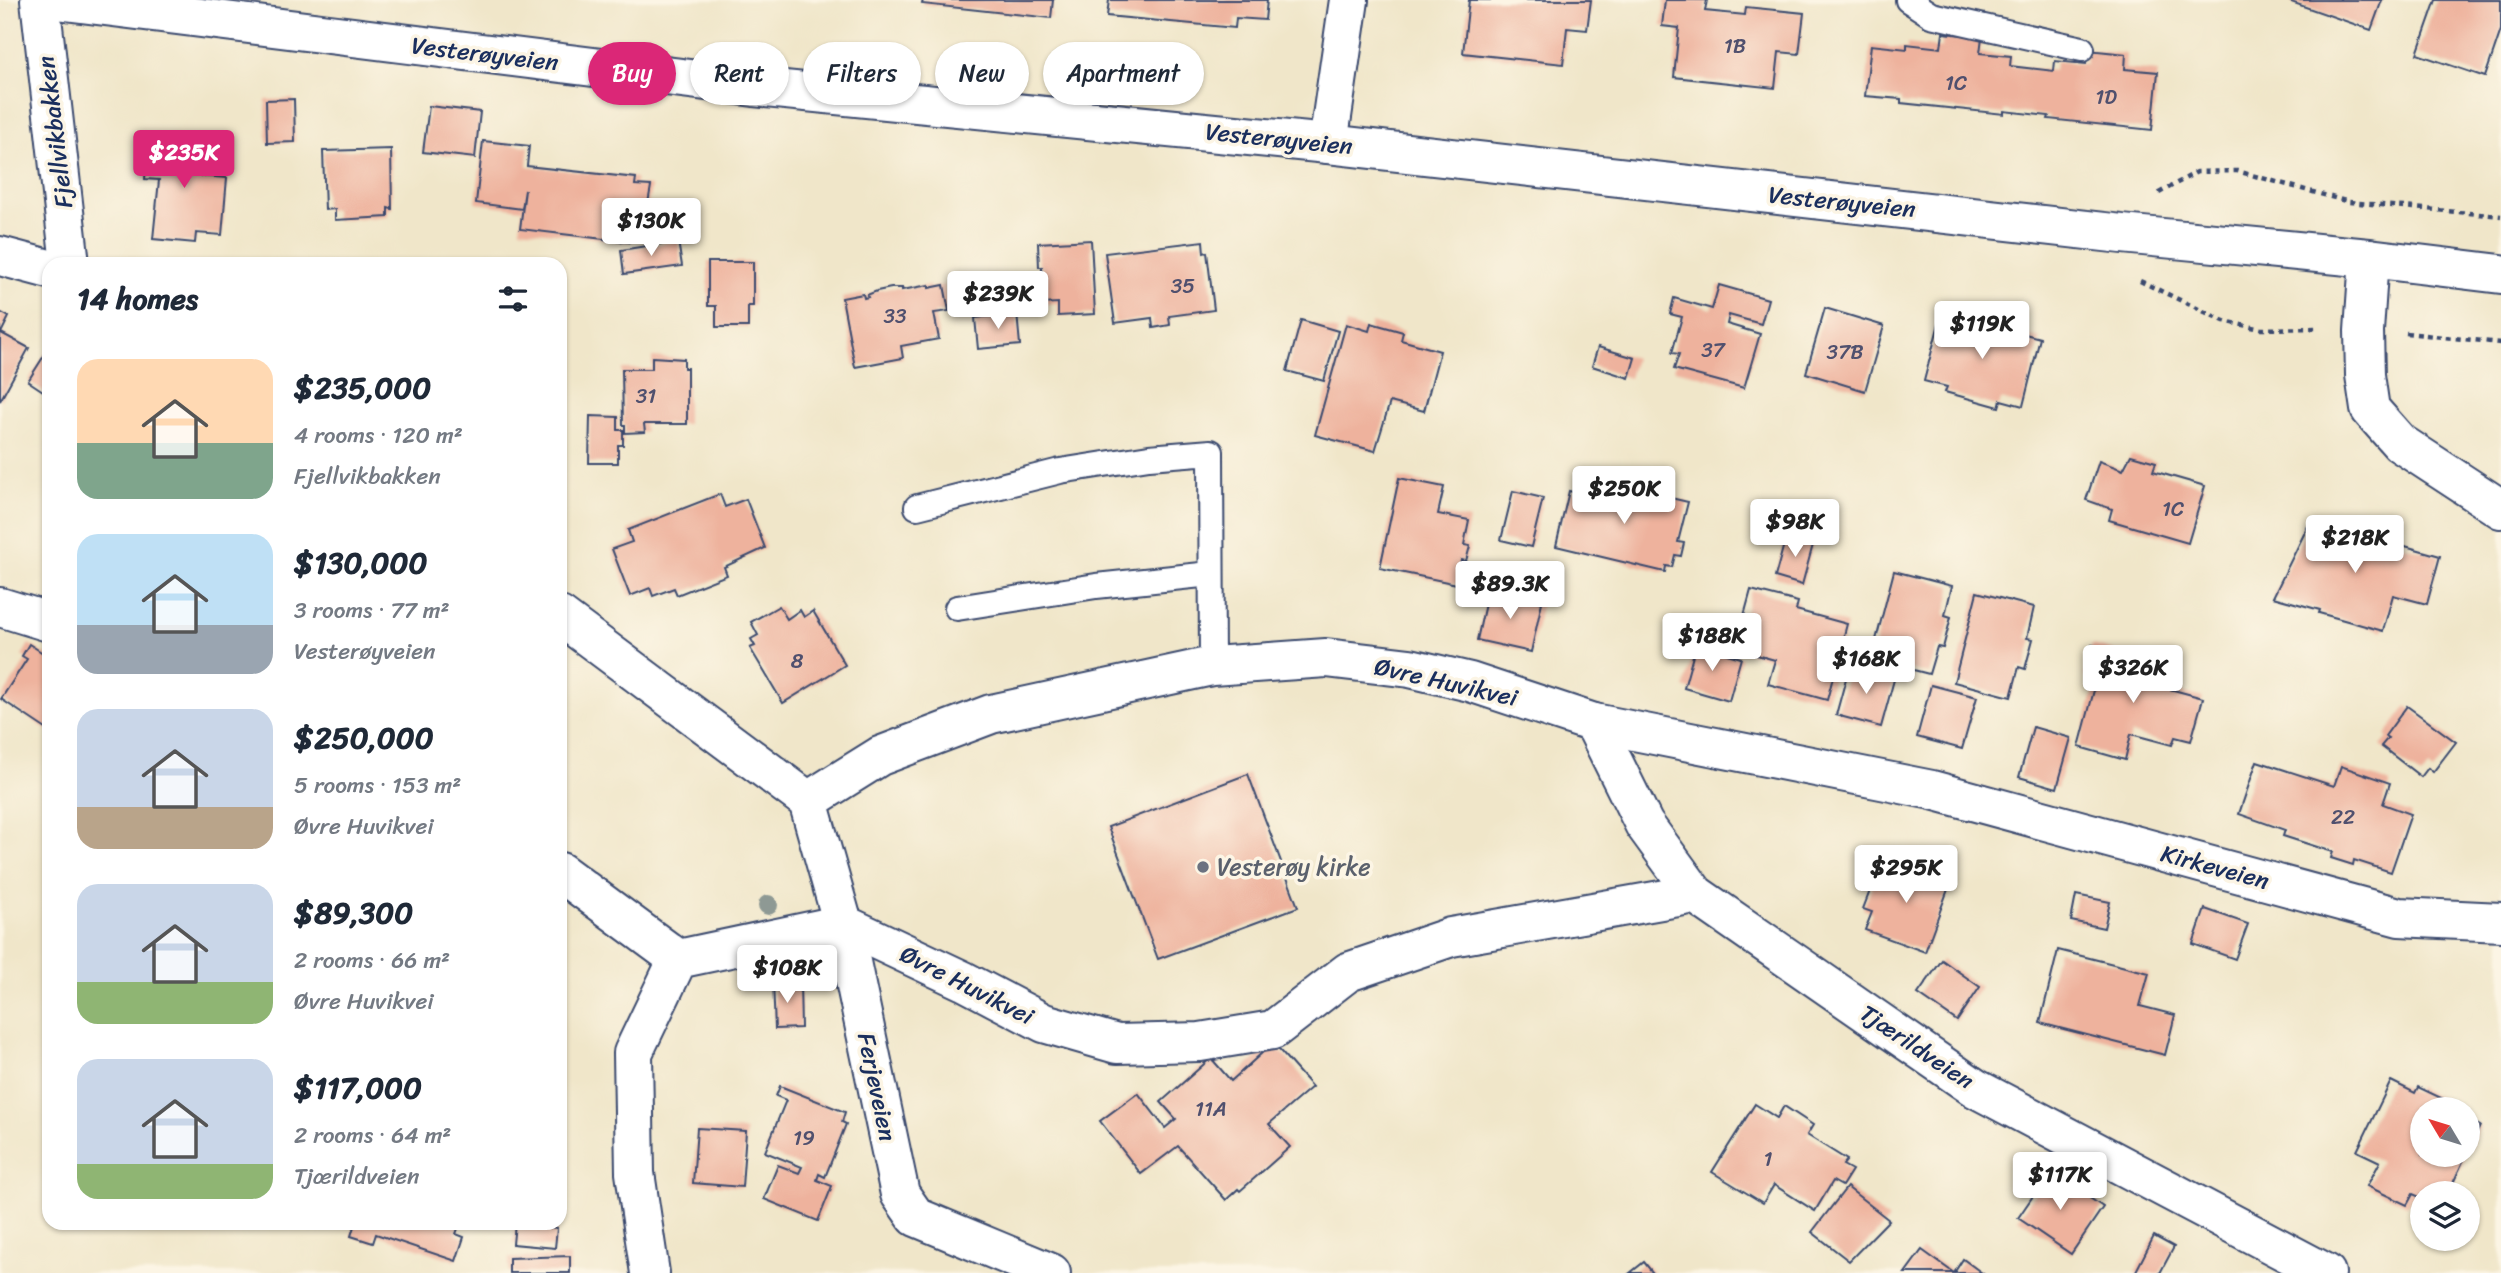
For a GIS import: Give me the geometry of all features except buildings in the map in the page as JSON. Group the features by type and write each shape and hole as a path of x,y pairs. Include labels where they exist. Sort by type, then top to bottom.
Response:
{"street":[{"name":"Fjellvikbakken","path":"40,0 69,257"},
{"name":"Vesterøyveien","path":"57,0 754,87 1328,144 2501,274"},
{"path":"1328,144 1349,0"},
{"path":"0,256 42,267"},
{"path":"2369,258 2364,331 2365,375 2370,409 2400,443 2501,509"},
{"path":"0,607 42,620"},
{"path":"567,621 808,801 843,924 678,959 567,877"},
{"name":"Øvre Huvikvei","path":"808,801 880,756 991,714 1212,666 1326,658 1410,668 1470,682 1594,723 1932,790"},
{"name":"Tjærildveien","path":"1594,723 1644,824 1695,894 1975,1088 2326,1273"},
{"name":"Kirkeveien","path":"1932,790 2399,917 2501,922"},
{"name":"Øvre Huvikvei","path":"843,924 964,981 1044,1023 1117,1044 1200,1042 1273,1030 1349,972 1451,937 1695,894"},
{"name":"Ferjeveien","path":"843,924 900,1194 916,1217 1051,1273"},
{"path":"650,1273 635,1173 633,1053 678,959"}],"lane":[{"path":"1908,0 1931,15 2082,49"},
{"path":"917,507 1060,471 1149,457 1211,452 1212,666"},
{"path":"957,608 1096,586 1211,574"}],"path":[{"path":"2207,314 2224,321 2261,329 2325,327 2501,343"}],"place":[{"name":"Vesterøy kirke","path":"1203,867"}]}
